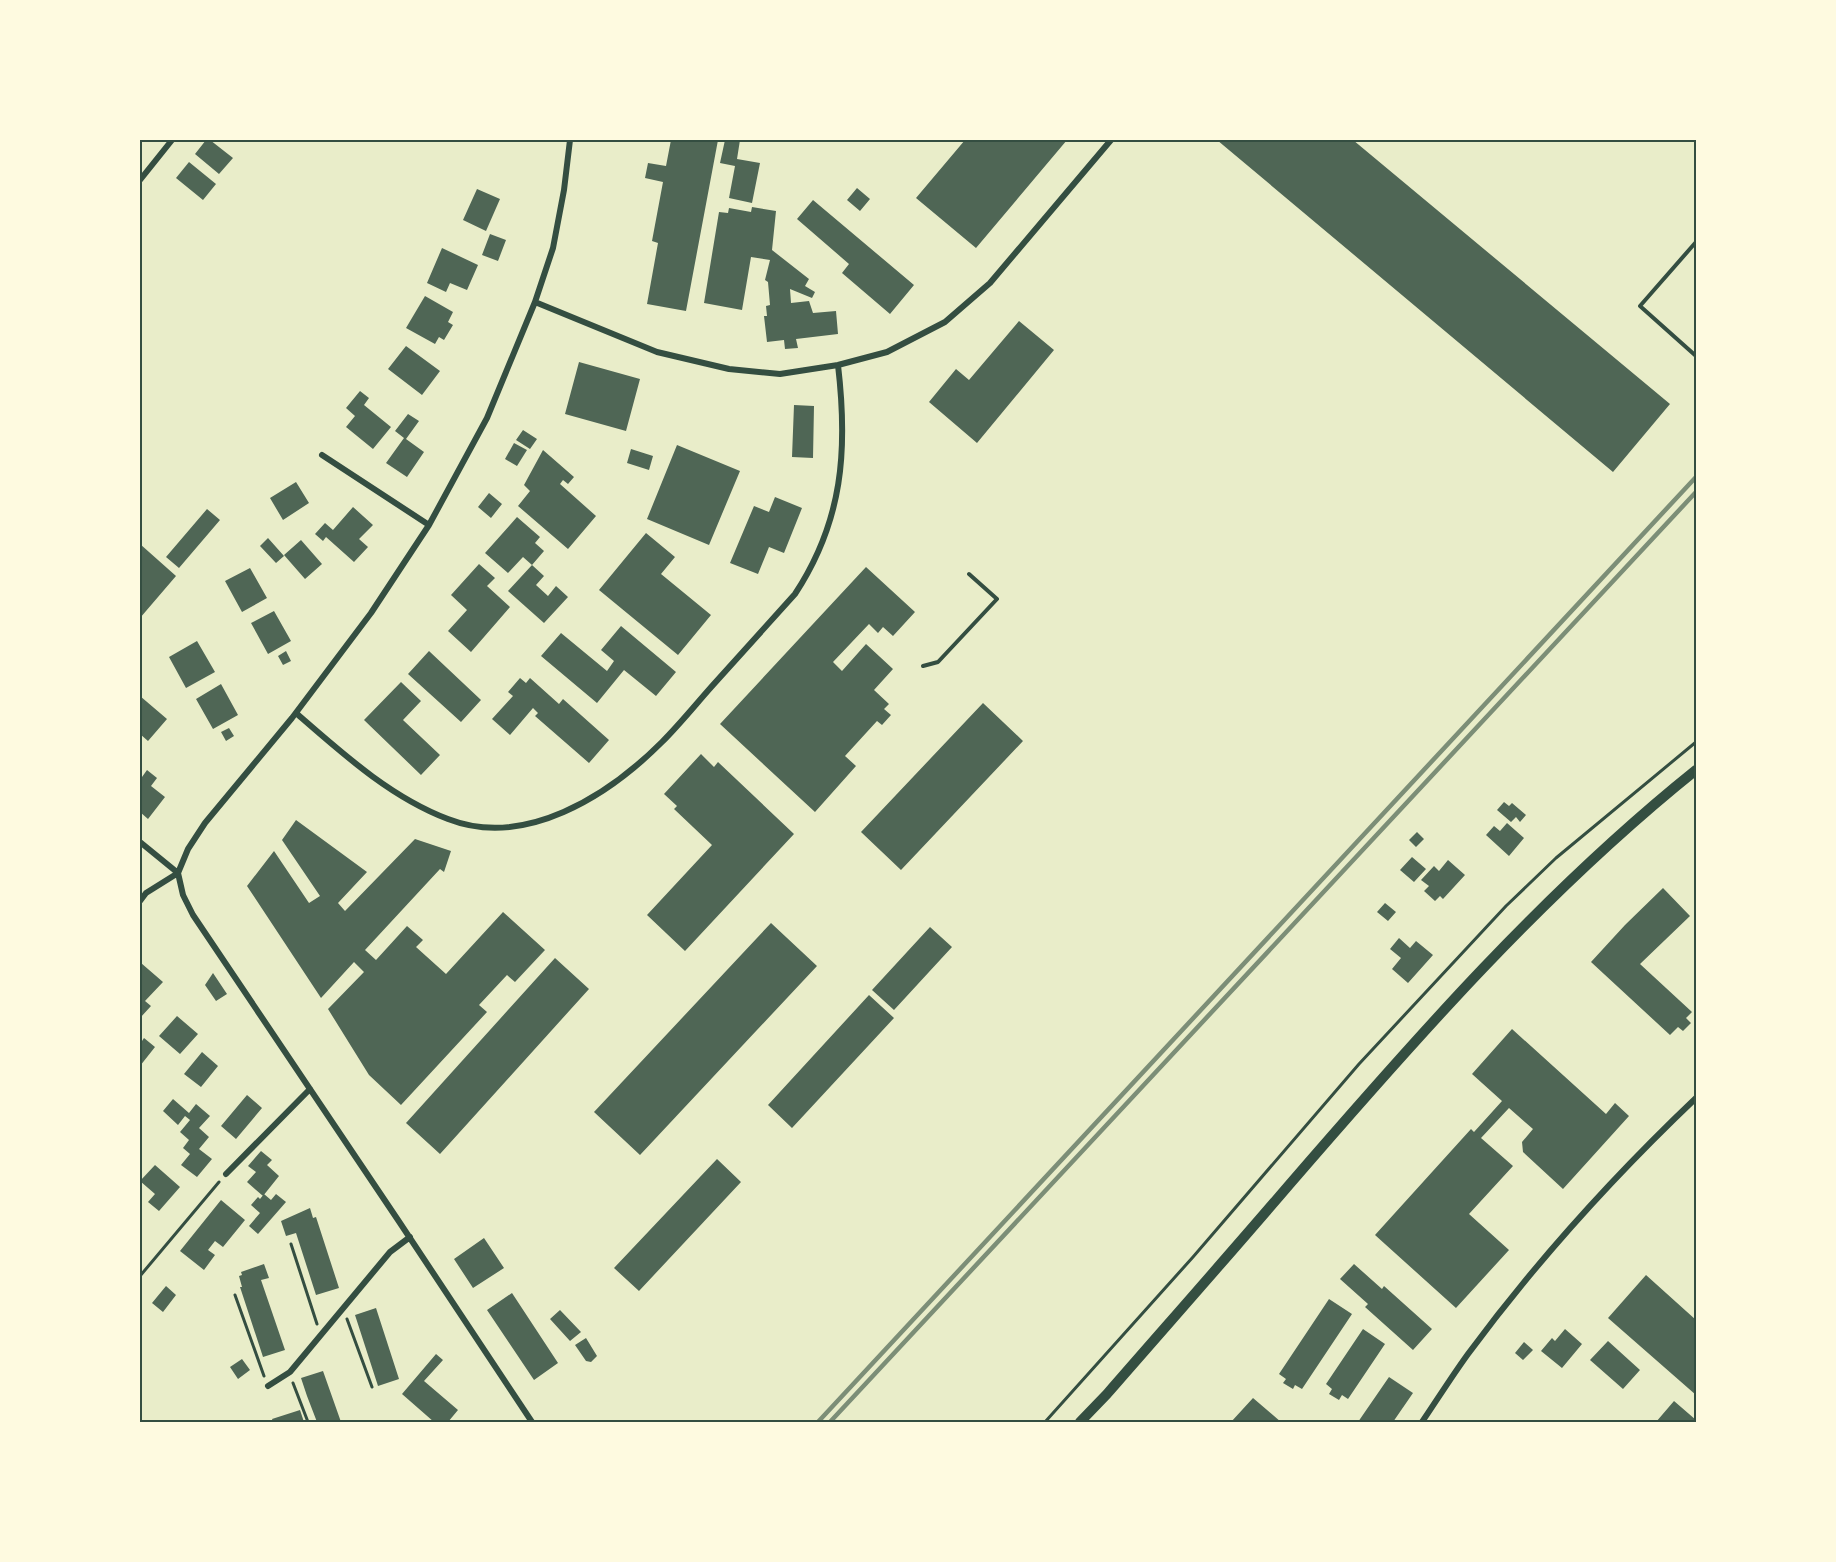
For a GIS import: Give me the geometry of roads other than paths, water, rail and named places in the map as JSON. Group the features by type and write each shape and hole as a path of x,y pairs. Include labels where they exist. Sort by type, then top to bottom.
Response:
{"main road":[{"path":"1080,1422 1446,1008 1570,881 1696,770"}],"street":[{"path":"140,180 172,140"},
{"path":"532,1422 193,915 183,895 178,873 188,849 205,823 296,713 371,614 429,525 487,418 534,302 552,248 564,190 570,140"},
{"path":"534,302 657,352 729,369 780,374 838,365 887,352 945,322 990,283 1111,140"},
{"path":"296,713 363,770 407,799 447,819 469,825 495,829 518,827 542,820 572,808 618,780 662,742 795,594 811,569 832,518 839,485 843,404 838,365"},
{"path":"322,454 429,525"},
{"path":"140,842 178,873"},
{"path":"140,901 146,892 178,873"},
{"path":"226,1174 310,1089"},
{"path":"1422,1422 1466,1356 1561,1239 1612,1181 1696,1098"},
{"path":"268,1386 290,1372 390,1252 410,1237"}],"lane":[{"path":"1696,242 1640,306 1696,356"},
{"path":"923,666 938,662 997,599 969,574"}],"railway":[{"path":"818,1422 1696,477"},
{"path":"830,1422 1696,492"}]}
